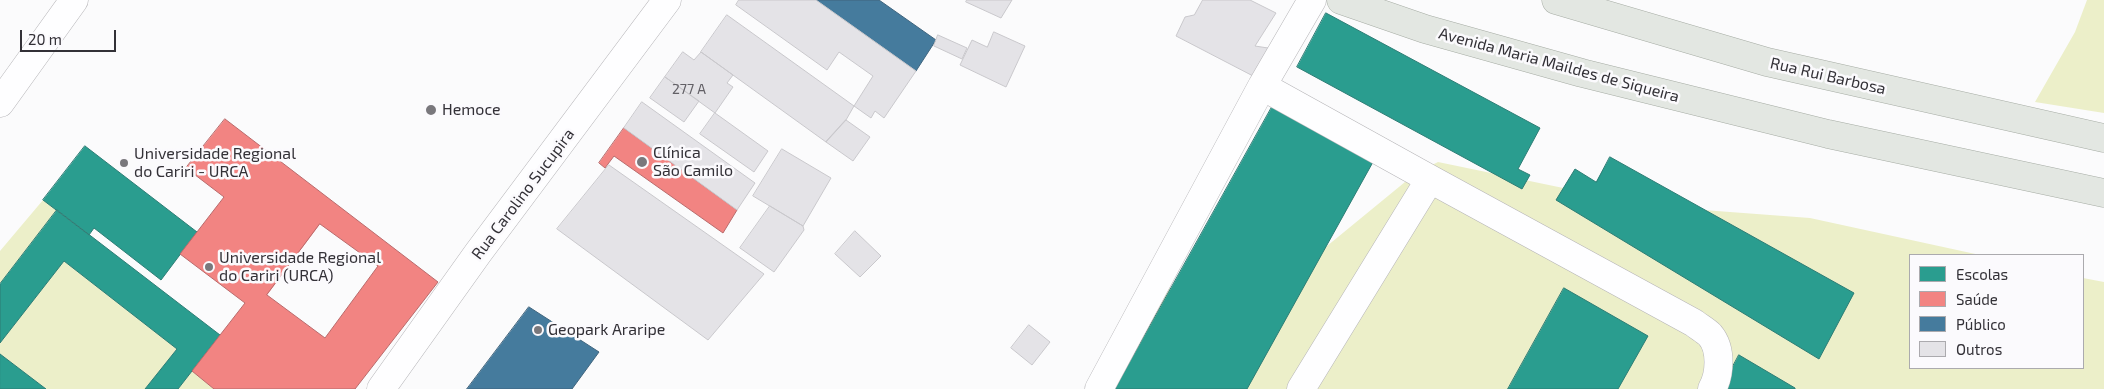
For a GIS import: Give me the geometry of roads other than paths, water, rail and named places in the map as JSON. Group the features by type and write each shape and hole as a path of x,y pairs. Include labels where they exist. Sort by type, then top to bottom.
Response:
{"main road":[{"name":"Avenida Maria Maildes de Siqueira","path":"1341,0 1425,29 1582,73 1780,122 2104,193"},
{"name":"Rua Rui Barbosa","path":"1556,0 1767,62 2104,138"}],"street":[{"path":"0,103 74,0"},
{"name":"Rua Carolino Sucupira","path":"381,389 478,253 667,0"},
{"path":"1099,389 1262,86 1312,0"},
{"path":"1262,86 1694,323 1710,335 1716,344 1719,367 1717,381 1712,389"},
{"path":"1301,389 1430,179"}],"place":[{"name":"Hemoce","path":"431,110"},
{"name":"Clínica São Camilo","path":"642,162"},
{"name":"Universidade Regional do Cariri - URCA","path":"124,163"},
{"name":"Universidade Regional do Cariri (URCA)","path":"209,267"},
{"name":"Geopark Araripe","path":"538,330"}]}
